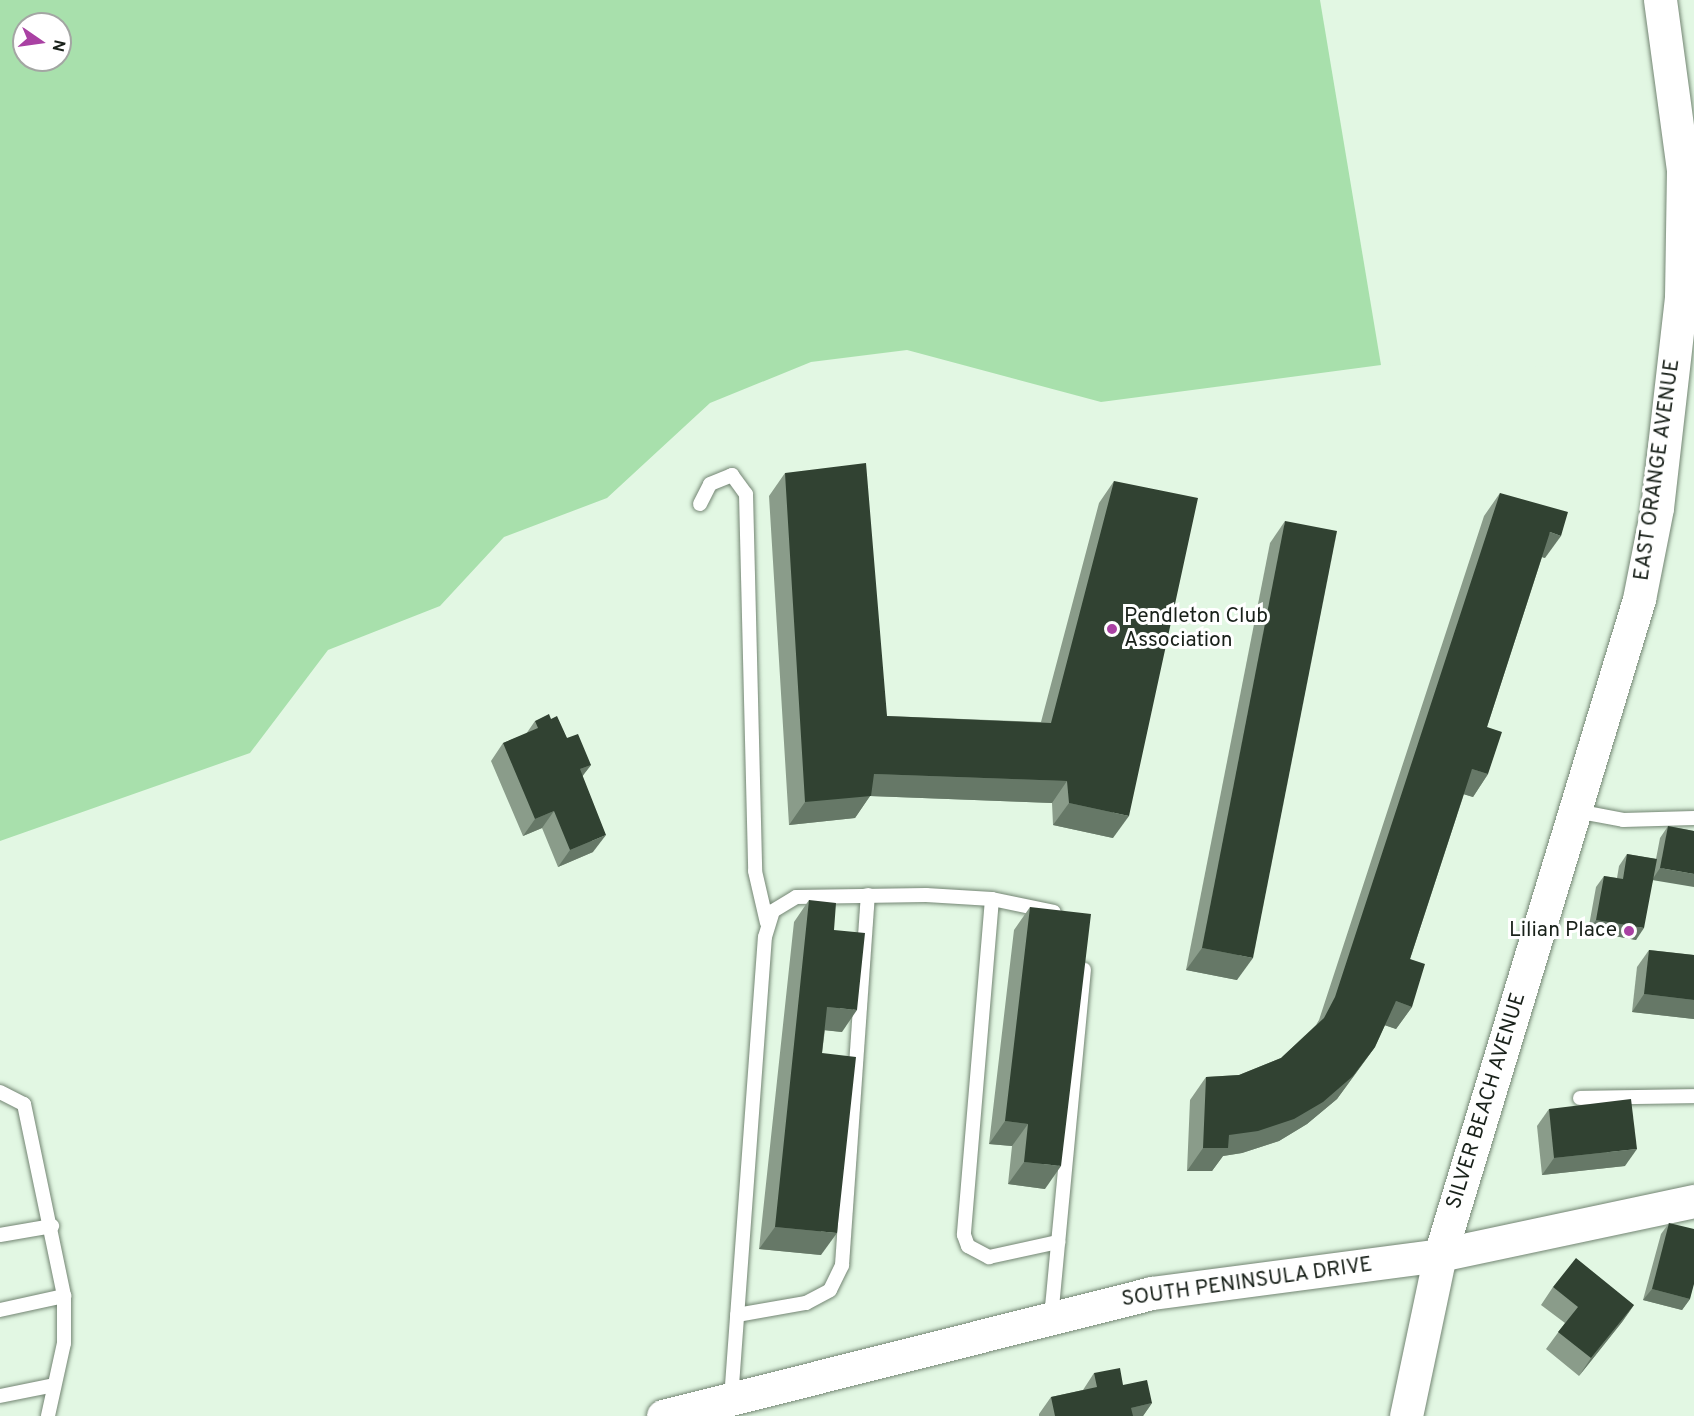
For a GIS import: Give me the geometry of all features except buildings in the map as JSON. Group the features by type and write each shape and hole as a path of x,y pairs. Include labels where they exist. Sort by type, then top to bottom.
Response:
{"street":[{"name":"EAST ORANGE AVENUE","path":"1580,800 1639,599 1670,420 1681,297 1683,170 1660,0"},
{"name":"SILVER BEACH AVENUE","path":"1406,1416 1440,1256 1580,800"},
{"name":"SOUTH PENINSULA DRIVE","path":"663,1416 1152,1293 1440,1256 1694,1201"}],"lane":[{"path":"699,504 710,484 732,475 747,494 755,872 767,922 731,1399"},
{"path":"1580,800 1623,820 1694,818"},
{"path":"767,922 773,911 796,897 868,895 992,899 1053,912 1069,922"},
{"path":"737,1315 806,1303 830,1290 842,1264 868,895"},
{"path":"992,899 964,1235 968,1246 989,1257 1058,1242"},
{"path":"1051,1318 1084,956"},
{"path":"0,1092 24,1104 52,1226 64,1296 63,1343 48,1416"},
{"path":"1580,1098 1694,1096"},
{"path":"0,1235 52,1226"},
{"path":"0,1310 64,1296"},
{"path":"0,1396 54,1385"}],"shaded area":[{"path":"0,0 1694,0 1381,365 1101,402 907,350 811,362 710,403 607,498 504,537 440,606 328,650 250,753 0,841"}],"pier":[{"path":"1320,0 1694,0 1694,367 1381,365"}],"place":[{"name":"Pendleton Club Association","path":"1112,629"},
{"name":"Lilian Place","path":"1629,931"}]}
